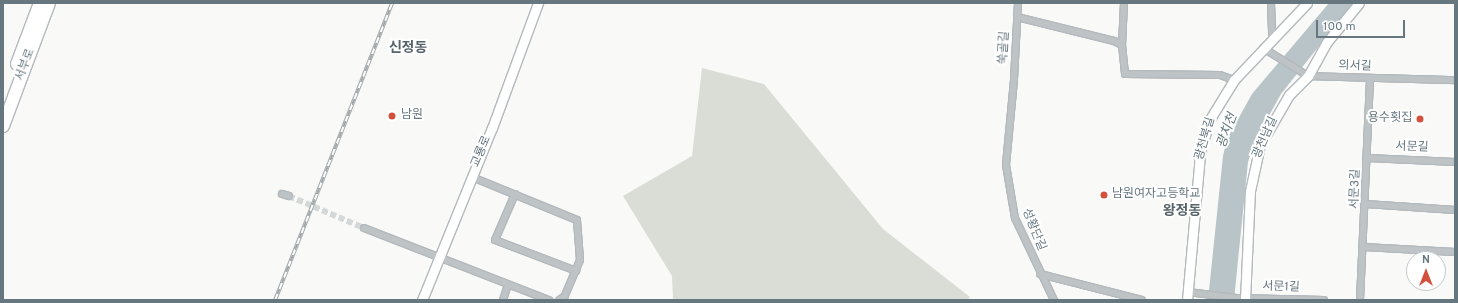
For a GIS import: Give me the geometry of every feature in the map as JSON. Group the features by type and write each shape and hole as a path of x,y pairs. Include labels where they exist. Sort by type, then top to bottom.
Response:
{"highway":[{"name":"서부로","path":"3,126 37,23 38,3"},
{"name":"서부로","path":"3,102 37,23 50,3"}],"street":[{"name":"교룡로","path":"422,300 437,258 472,177 538,3"},
{"path":"1017,17 1018,3"},
{"path":"1124,3 1122,45 1125,74 1220,75 1234,80"},
{"path":"1271,3 1272,39"},
{"name":"광천북길","path":"1187,296 1200,153 1210,119 1234,80 1267,51 1272,39 1307,3"},
{"name":"광천남길","path":"1242,298 1250,191 1255,161 1277,114 1289,94 1304,76 1327,42 1359,3"},
{"name":"쑥골길","path":"1006,165 1017,17 1114,41 1122,45"},
{"path":"1267,51 1304,76"},
{"name":"의서길","path":"1304,76 1455,80"},
{"name":"서문3길","path":"1360,300 1366,204 1370,78"},
{"name":"서문길","path":"1368,158 1455,162"},
{"name":"성황단길","path":"1006,165 1015,218 1040,274 1054,300"},
{"path":"472,177 577,220 580,260 565,296 559,300"},
{"path":"515,194 495,240 576,271"},
{"path":"1366,204 1455,210"},
{"path":"364,228 437,258 548,300"},
{"path":"1364,247 1455,252"},
{"path":"1040,274 1142,300"},
{"path":"502,300 508,285"},
{"name":"서문1길","path":"1187,296 1197,293 1242,298 1324,300"}],"shaded area":[{"path":"1329,3 1353,3 1281,94 1256,139 1248,162 1234,300 1208,300 1223,156 1227,139 1252,94"},
{"path":"702,68 764,84 883,229 970,297 967,300 673,300 672,276 623,196 692,156"}],"tunnel":[{"path":"289,196 364,228"}],"railway":[{"path":"275,300 392,3"}],"place":[{"name":"남원","path":"392,116"},
{"name":"용수횟집","path":"1420,119"},
{"name":"남원여자고등학교","path":"1104,195"}],"district":[{"name":"신정동","path":"408,49"},
{"name":"왕정동","path":"1182,212"}],"water label":[{"name":"광치천","path":"1228,131"}]}
